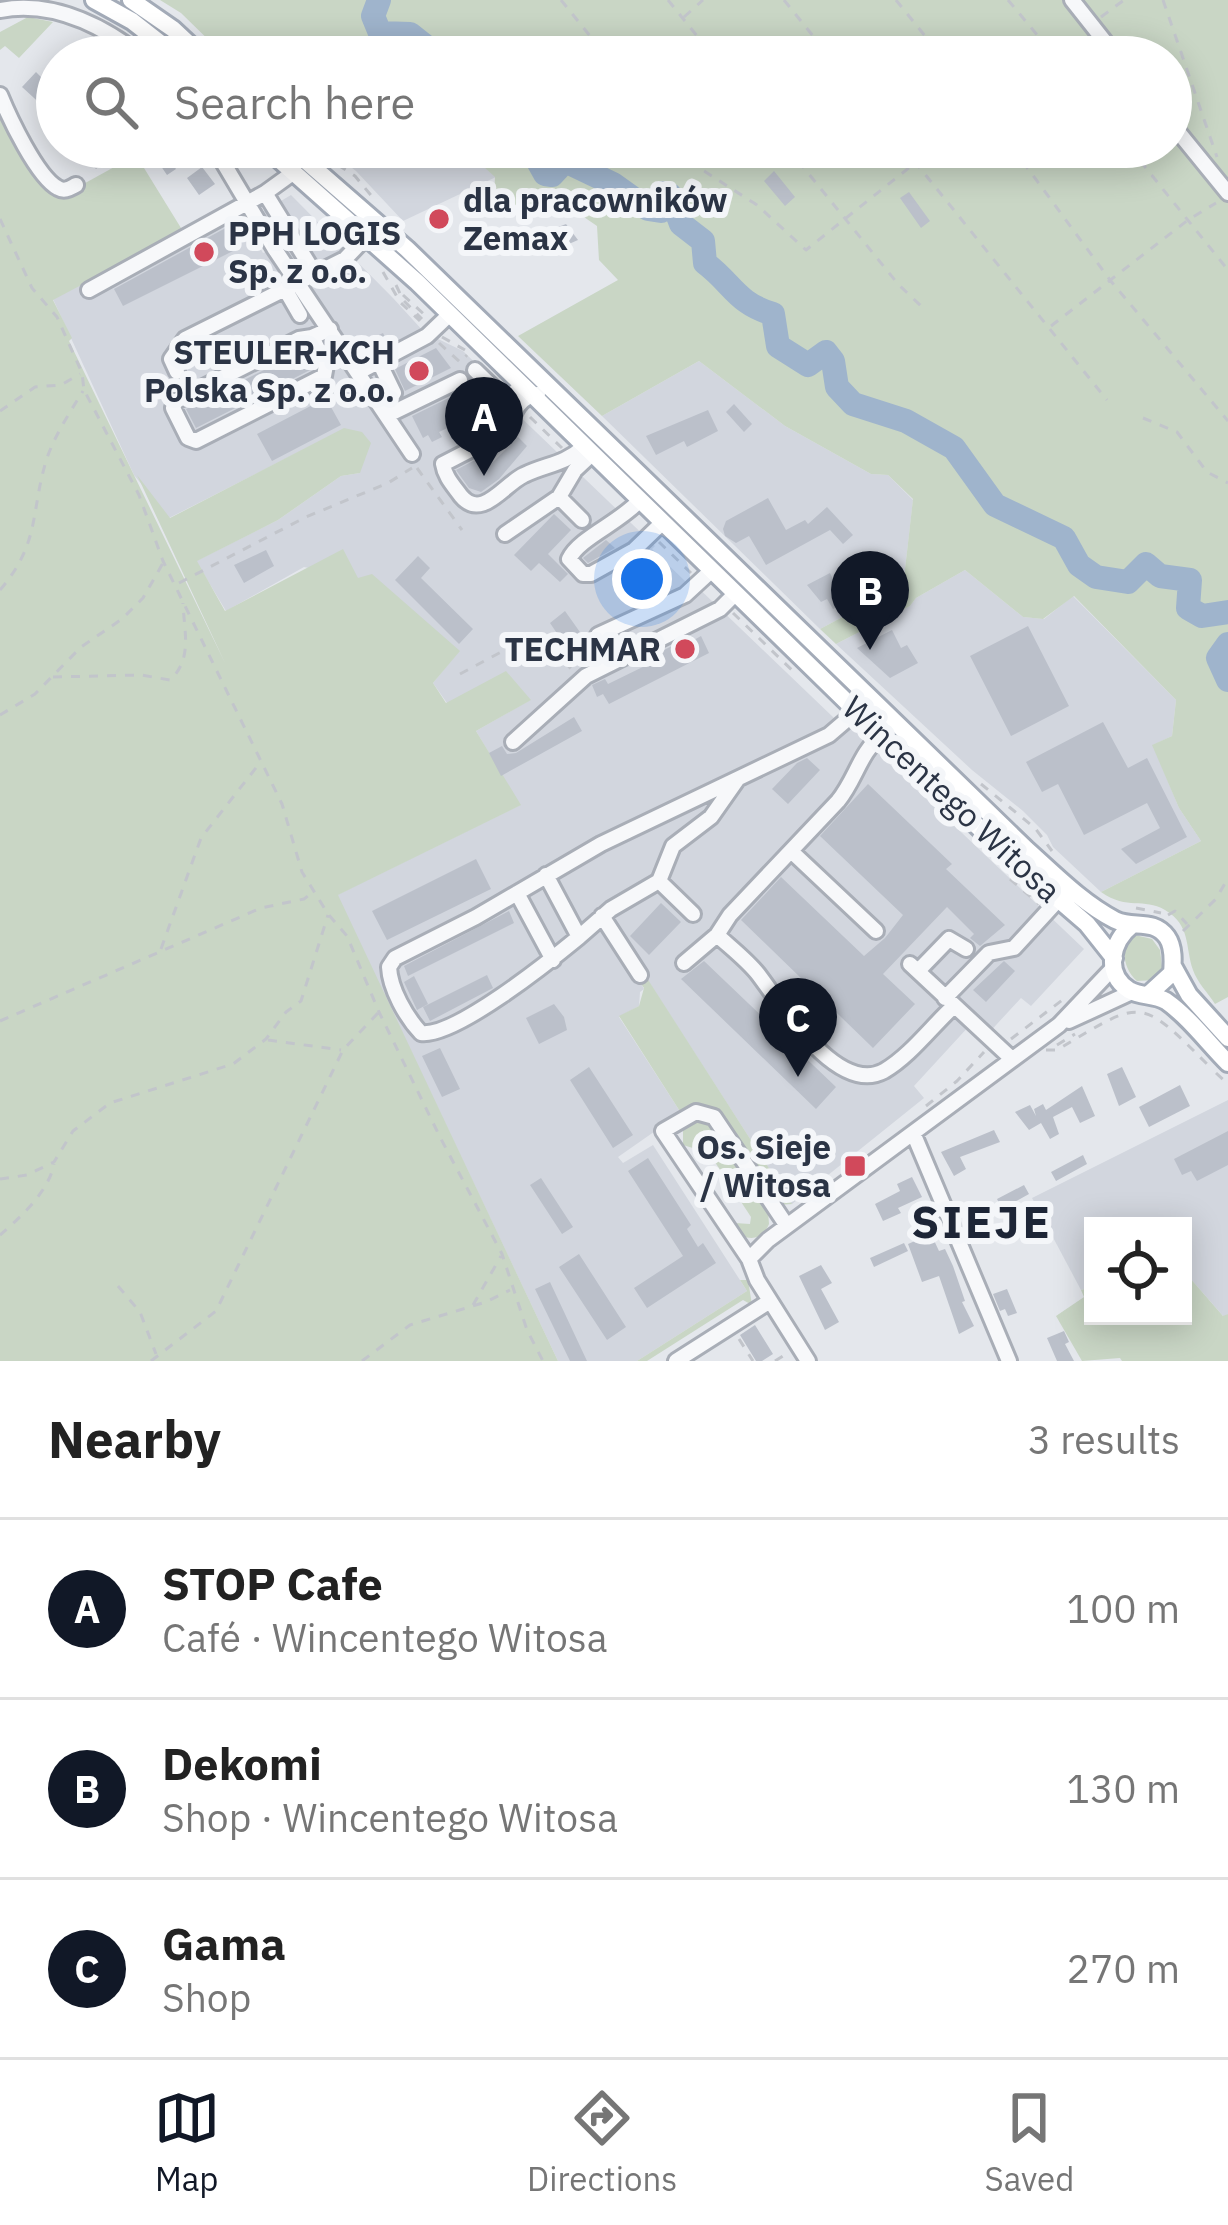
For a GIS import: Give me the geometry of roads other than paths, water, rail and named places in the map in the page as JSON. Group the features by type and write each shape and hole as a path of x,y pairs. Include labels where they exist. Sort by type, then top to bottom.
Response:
{"main road":[{"path":"94,0 152,36"},
{"path":"131,0 180,36"},
{"name":"Wincentego Witosa","path":"290,168 366,236 436,328 525,391 857,711 1103,939 1114,962"},
{"name":"Wincentego Witosa","path":"314,168 407,248 1026,849 1105,914 1132,925"},
{"path":"1228,1038 1189,995 1173,966 1166,936 1152,926 1132,925 1115,941 1114,962 1121,983 1175,1009 1228,1063"},
{"path":"1140,993 1168,978 1173,966"}],"street":[{"path":"1072,0 1100,36"},
{"path":"0,10 25,5 65,11 107,36"},
{"path":"0,95 36,161"},
{"path":"1192,149 1228,194"},
{"path":"41,168 57,188 76,185"},
{"path":"226,168 291,286 300,315"},
{"path":"88,290 265,193 294,172"},
{"path":"265,193 315,274"},
{"path":"177,372 171,359 183,340 345,260 366,236"},
{"path":"291,286 330,328 414,460"},
{"path":"312,337 326,375 196,441 188,438 172,408 176,401 330,328"},
{"path":"359,372 436,328"},
{"path":"380,362 394,393"},
{"path":"475,370 506,400"},
{"path":"388,415 460,380"},
{"path":"471,422 525,391 566,402"},
{"path":"525,391 509,430 443,464 446,476 466,502 484,503 518,477 587,451"},
{"path":"505,534 559,497 587,451"},
{"path":"559,497 582,520"},
{"path":"639,500 618,522 578,546 569,559 583,574 634,550 662,524"},
{"path":"598,635 685,595 711,571"},
{"path":"512,742 586,676 720,609 735,594"},
{"path":"737,780 711,817 673,846 659,881 602,916 553,961 434,1034 421,1033 390,978 392,962 601,844 837,730 857,711"},
{"path":"684,963 717,935 850,786 860,758 882,734"},
{"path":"791,851 875,931"},
{"path":"546,875 579,937"},
{"path":"659,881 693,914"},
{"path":"517,893 553,961"},
{"path":"717,935 758,974 776,1003 837,1066 857,1075 875,1074 890,1066 989,953 1011,950 1058,900"},
{"path":"602,916 640,975"},
{"path":"966,949 949,939 914,967 1012,1059"},
{"path":"749,1258 1059,1025 1114,962"},
{"path":"1059,1025 1140,993"},
{"path":"787,1226 714,1118 696,1112 663,1131 749,1258 808,1361"},
{"path":"914,1135 1009,1361"},
{"path":"676,1361 770,1301"}],"waterway":[{"path":"379,0 373,16 380,33 413,36"},
{"path":"542,168 552,175 558,168"},
{"path":"580,168 648,209 661,211 661,193 670,195 681,224 703,241 705,263 743,299 773,314 778,346 808,365 826,352 833,361 837,387 853,404 906,421 954,448 995,505 1064,538 1079,565 1096,577 1128,582 1146,564 1160,576 1190,580 1188,608 1202,616 1228,612"},
{"path":"1228,644 1218,658 1228,680"}],"place":[{"name":"dla pracowników Zemax","path":"439,219"},
{"name":"PPH LOGIS Sp. z o.o.","path":"204,252"},
{"name":"STEULER-KCH Polska Sp. z o.o.","path":"419,371"},
{"name":"STOP Cafe","path":"484,476"},
{"name":"TECHMAR","path":"685,649"},
{"name":"Dekomi","path":"870,650"},
{"name":"Gama","path":"798,1077"},
{"name":"Os. Sieje / Witosa","path":"855,1166"}],"district":[{"name":"SIEJE","path":"982,1222"}]}
